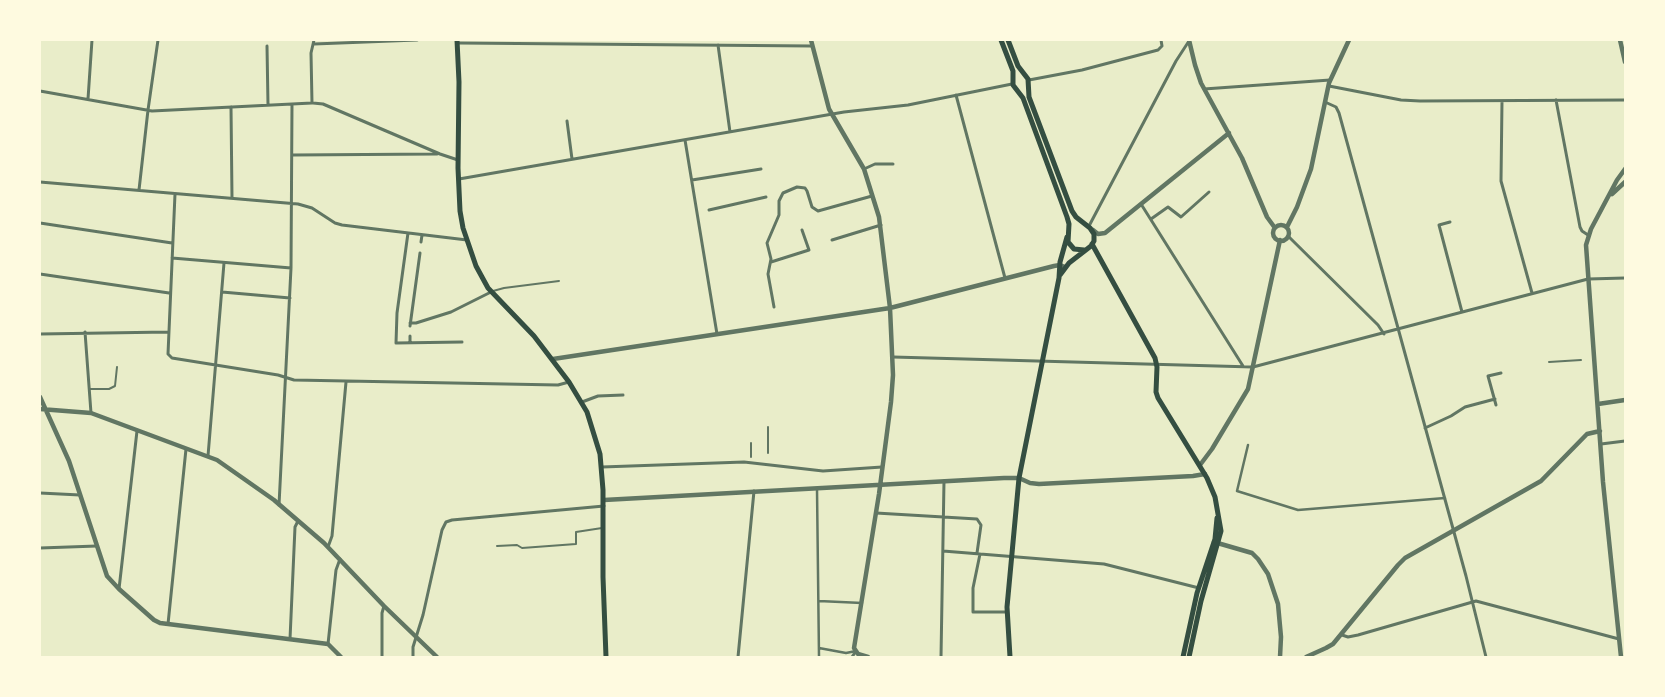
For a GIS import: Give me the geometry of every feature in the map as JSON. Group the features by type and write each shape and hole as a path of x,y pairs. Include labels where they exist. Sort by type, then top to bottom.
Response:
{"main road":[{"path":"1001,40 1013,71 1012,82 1023,98 1068,221 1063,266 1019,478 1007,612 1010,657"},
{"path":"1008,40 1018,66 1029,82 1030,96 1072,211 1076,217 1089,227 1094,238 1092,244 1087,249 1063,266"},
{"path":"457,42 459,89 458,179 460,211 467,240 479,272 491,292 530,331 553,359 582,402 589,417 599,451 604,503 603,577 606,657"},
{"path":"1012,82 1018,74 1025,75"},
{"path":"1016,90 1023,90 1029,82"},
{"path":"1067,235 1075,225 1089,227"},
{"path":"1067,235 1069,244 1073,248 1080,251 1087,249"},
{"path":"1092,244 1153,356 1156,364 1156,392 1158,398 1200,465 1213,490 1217,510 1216,542 1183,657"},
{"path":"1189,657 1202,588"}],"street":[{"path":"88,99 92,40"},
{"path":"139,190 158,40"},
{"path":"266,40 268,105"},
{"path":"312,103 311,53 314,42 416,40"},
{"path":"811,40 829,109 864,169 873,196 881,225 890,308 893,356 892,390 883,467 854,646 861,656 868,657"},
{"path":"1029,82 1158,50 1162,46 1162,40"},
{"path":"1286,227 1297,207 1311,169 1329,83 1349,40"},
{"path":"1620,40 1625,62"},
{"path":"1189,41 1197,72 1204,89 1244,162 1268,217 1275,228 1275,237 1280,240 1288,236"},
{"path":"1189,41 1176,61 1089,227 1098,234 1105,233 1229,133"},
{"path":"457,42 812,46"},
{"path":"718,46 730,132"},
{"path":"458,179 832,114 898,106 1012,82"},
{"path":"1204,89 1329,83 1404,100 1625,100"},
{"path":"40,91 148,110 323,104 458,160"},
{"path":"956,95 1005,279"},
{"path":"1502,100 1501,183 1532,293"},
{"path":"1556,100 1580,228 1588,236"},
{"path":"1325,102 1336,107 1340,113 1454,531 1486,657"},
{"path":"280,505 291,268 292,104"},
{"path":"231,107 232,198"},
{"path":"566,121 572,159"},
{"path":"685,140 717,334"},
{"path":"293,155 440,154"},
{"path":"864,169 875,164 893,164"},
{"path":"692,180 761,169"},
{"path":"1621,657 1598,404 1592,359 1586,249 1588,236 1617,180 1625,169"},
{"path":"40,182 292,203 312,208 342,225 467,240"},
{"path":"1605,203 1614,191 1625,182"},
{"path":"774,307 768,274 771,262 767,240 779,215 779,198 785,191 800,187 804,188 807,191 812,207 818,212 873,196"},
{"path":"1151,219 1168,207 1181,217 1209,192"},
{"path":"175,194 168,332 168,354 172,358 278,374 294,380 558,385 569,382"},
{"path":"709,210 766,197"},
{"path":"1141,204 1243,366"},
{"path":"696,214 701,212"},
{"path":"1450,222 1439,225 1462,312"},
{"path":"40,223 172,243"},
{"path":"832,240 881,225"},
{"path":"1275,228 1280,225 1286,227 1289,231 1288,236 1378,325 1384,334"},
{"path":"771,262 809,250 802,230"},
{"path":"408,233 396,313 396,343 462,342"},
{"path":"421,242 422,235"},
{"path":"1200,465 1212,449 1249,386 1280,240"},
{"path":"420,253 410,324 454,311 491,292"},
{"path":"172,258 291,268"},
{"path":"208,456 224,263"},
{"path":"553,359 776,323 890,308 1063,266"},
{"path":"40,274 169,293"},
{"path":"893,356 1253,367 1384,334 1588,278 1625,278"},
{"path":"222,292 290,298"},
{"path":"85,332 91,413"},
{"path":"40,334 168,332"},
{"path":"410,336 410,343"},
{"path":"1496,405 1488,376 1501,373"},
{"path":"328,547 332,536 346,382"},
{"path":"582,402 596,396 623,395"},
{"path":"40,397 42,409 64,450 107,576 154,620 168,624 328,644 341,657"},
{"path":"1425,428 1466,407 1495,399"},
{"path":"1598,404 1625,400"},
{"path":"42,409 91,413 216,460 280,505 328,547 384,606 437,657"},
{"path":"119,589 137,431"},
{"path":"1306,657 1330,646 1342,635 1401,562 1543,480 1587,434 1600,431"},
{"path":"1601,444 1625,440"},
{"path":"1248,445 1237,491 1298,510 1444,498"},
{"path":"168,624 186,449"},
{"path":"602,467 751,460 823,471 883,467"},
{"path":"413,657 413,647 442,530 447,521 604,503 880,484 1019,478 1034,484 1050,484 1205,474"},
{"path":"941,657 944,481"},
{"path":"817,488 819,657"},
{"path":"738,657 754,492"},
{"path":"40,493 80,495"},
{"path":"876,513 979,520 981,524 979,554 973,588 973,612 1007,612"},
{"path":"290,639 295,527 298,521"},
{"path":"1216,542 1252,553 1258,558 1268,574 1278,604 1281,637 1280,657"},
{"path":"40,548 97,546"},
{"path":"943,550 1107,565 1202,588"},
{"path":"328,644 336,570 340,560"},
{"path":"819,601 862,603"},
{"path":"1342,635 1348,637 1358,635 1472,601 1482,601 1619,638"},
{"path":"382,657 382,612 384,606"},
{"path":"819,648 846,653 856,651"},
{"path":"852,657 856,651"}],"lane":[{"path":"491,292 504,288 559,282"},
{"path":"1549,362 1582,360"},
{"path":"89,389 110,389 115,386 116,367"},
{"path":"768,427 768,453"},
{"path":"751,443 751,460"},
{"path":"497,546 517,545 522,548 576,544 576,532 603,528"}]}
